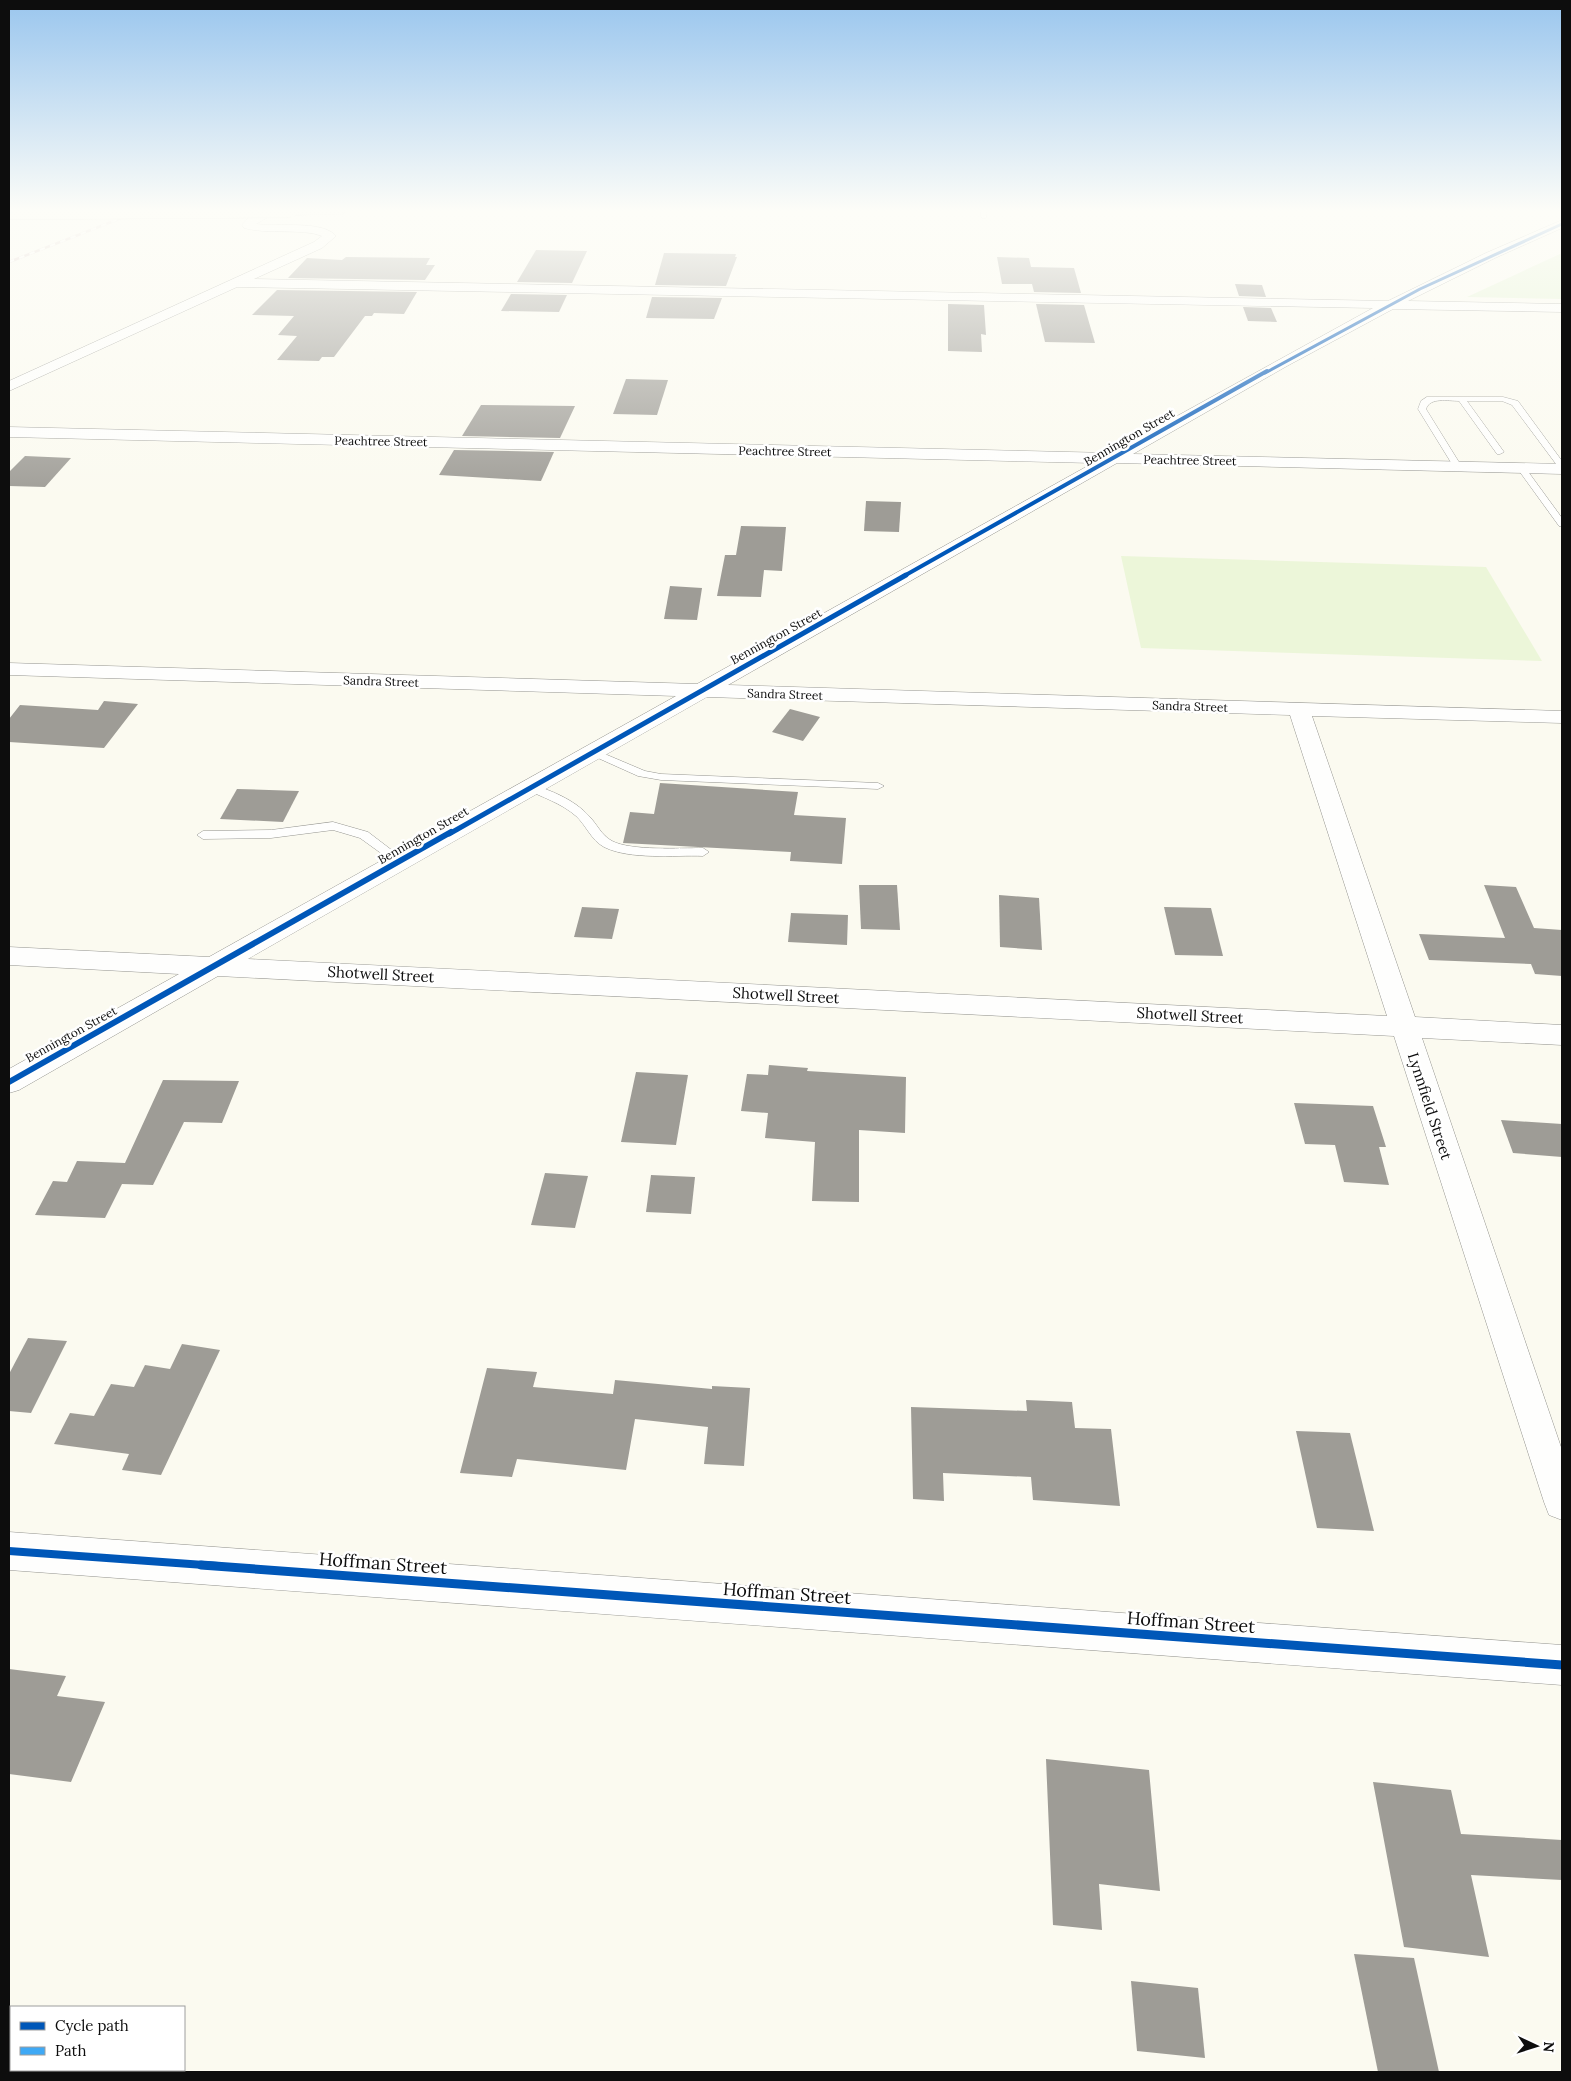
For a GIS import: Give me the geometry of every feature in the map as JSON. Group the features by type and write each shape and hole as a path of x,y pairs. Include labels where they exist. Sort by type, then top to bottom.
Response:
{"street":[{"path":"9,387 183,307"},
{"name":"Bennington Street","path":"9,1082 1384,307"},
{"path":"1484,307 1562,308"},
{"name":"Peachtree Street","path":"9,432 1562,468"},
{"name":"Sandra Street","path":"9,669 1562,717"},
{"name":"Lynnfield Street","path":"1299,709 1562,1502"},
{"name":"Shotwell Street","path":"9,956 1562,1035"},
{"name":"Hoffman Street","path":"9,1551 1562,1665"}],"lane":[{"path":"1458,467 1422,409 1424,403 1430,399 1503,400 1514,402 1562,468"},
{"path":"1461,399 1500,452"},
{"path":"1521,468 1562,524"},
{"path":"593,752 642,774 661,777 878,786"},
{"path":"530,787 580,812 590,822 600,840 611,845 628,848 703,852"},
{"path":"203,835 271,834 333,826 364,835 400,861"}],"green space":[{"path":"1121,556 1486,567 1542,661 1141,648"}],"building":[{"path":"260,307 408,307 404,314 374,313 372,316 365,316 334,357 322,357 319,361 277,360 297,336 278,335 294,316 252,315"},
{"path":"503,307 561,307 559,312 501,311"},
{"path":"649,307 719,307 714,319 646,318"},
{"path":"948,307 984,307 986,335 981,334 982,352 948,351"},
{"path":"1037,307 1085,307 1095,343 1045,342"},
{"path":"1243,307 1271,308 1277,322 1248,321"},
{"path":"626,379 668,380 657,415 613,414"},
{"path":"481,405 575,406 560,438 462,436"},
{"path":"454,450 554,452 541,481 439,475"},
{"path":"25,456 71,458 45,487 9,486 9,472"},
{"path":"866,501 901,502 899,532 864,531"},
{"path":"741,526 786,527 782,571 764,570 761,597 717,596 725,555 736,555"},
{"path":"670,586 702,588 697,620 664,619"},
{"path":"104,701 138,704 104,748 9,742 9,719 20,705 98,710"},
{"path":"790,709 820,717 803,741 772,732"},
{"path":"660,783 798,792 794,815 846,818 842,864 790,861 791,852 623,843 630,812 654,814"},
{"path":"237,789 299,791 283,822 220,819"},
{"path":"859,885 897,885 900,930 861,929"},
{"path":"1484,885 1516,887 1534,928 1562,930 1562,976 1535,974 1531,964 1429,960 1419,934 1505,938"},
{"path":"999,895 1039,898 1042,950 1000,947"},
{"path":"582,907 619,909 612,939 574,937"},
{"path":"1164,907 1211,908 1223,956 1175,955"},
{"path":"791,913 848,915 847,945 788,942"},
{"path":"769,1065 808,1068 807,1071 906,1077 905,1133 859,1130 859,1202 812,1201 815,1142 765,1138 768,1113 741,1111 747,1074 768,1075"},
{"path":"636,1072 688,1075 676,1145 621,1142"},
{"path":"163,1080 239,1081 222,1123 184,1122 153,1185 122,1184 105,1218 35,1215 53,1181 67,1182 77,1161 125,1163"},
{"path":"1294,1103 1373,1106 1386,1147 1379,1147 1389,1185 1344,1182 1335,1145 1305,1144"},
{"path":"1501,1120 1562,1124 1562,1157 1513,1153"},
{"path":"545,1173 588,1176 575,1228 531,1225"},
{"path":"651,1175 695,1177 691,1214 646,1212"},
{"path":"28,1338 67,1341 31,1413 9,1411 9,1374"},
{"path":"182,1344 220,1350 161,1475 122,1470 129,1454 54,1444 70,1413 94,1416 111,1384 134,1387 145,1365 170,1369"},
{"path":"487,1368 537,1372 533,1387 613,1394 615,1380 712,1389 712,1386 750,1388 744,1466 704,1464 708,1427 635,1419 626,1470 517,1459 512,1477 460,1473"},
{"path":"1026,1400 1072,1402 1075,1428 1111,1429 1120,1506 1033,1500 1031,1477 943,1473 944,1501 913,1499 911,1407 1027,1411"},
{"path":"1296,1431 1350,1433 1374,1531 1317,1528"},
{"path":"9,1669 66,1676 57,1696 105,1702 71,1782 9,1774"},
{"path":"1046,1759 1149,1770 1160,1891 1099,1884 1102,1930 1053,1925"},
{"path":"1373,1782 1451,1790 1461,1834 1562,1840 1562,1880 1471,1875 1489,1957 1404,1947"},
{"path":"1354,1954 1414,1958 1439,2072 1378,2072"},
{"path":"1131,1981 1198,1988 1205,2058 1137,2051"}],"cycle path":[{"path":"9,1082 1282,363 1385,307"},
{"path":"9,1551 1562,1665"}]}
